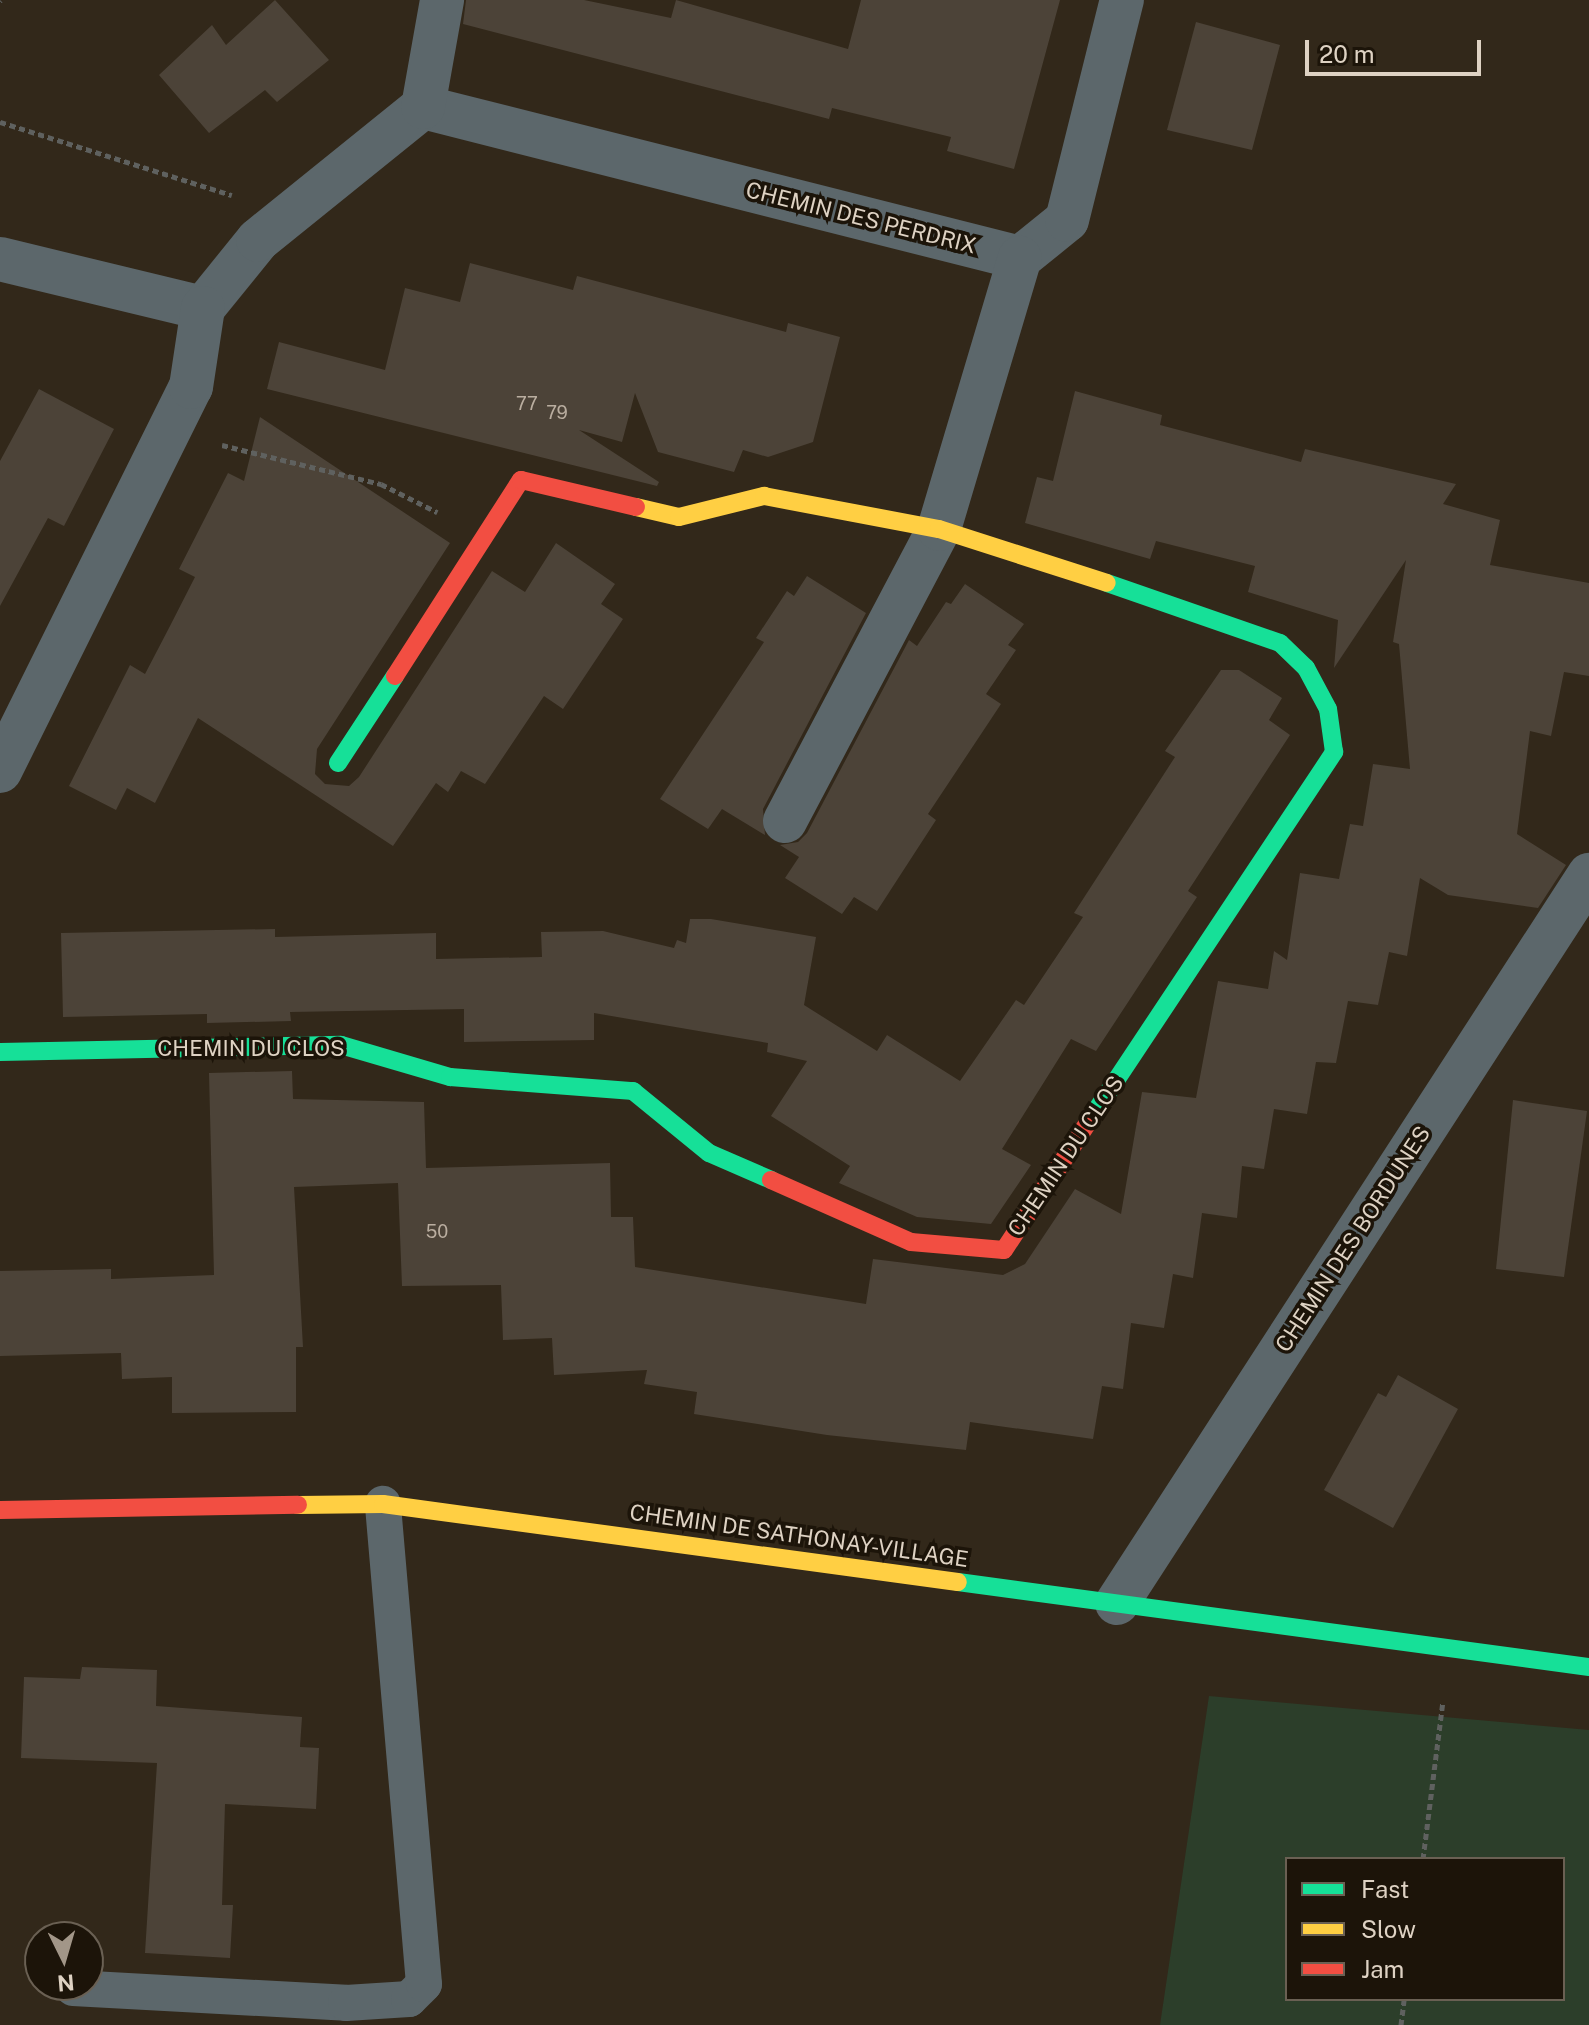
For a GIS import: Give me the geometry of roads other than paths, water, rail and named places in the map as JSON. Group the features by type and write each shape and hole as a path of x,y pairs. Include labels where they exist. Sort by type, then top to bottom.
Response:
{"street":[{"path":"0,771 191,387 203,308 258,240 423,107 442,0"},
{"path":"785,821 939,529 1020,258 1067,220 1122,0"},
{"name":"CHEMIN DES PERDRIX","path":"423,107 1020,258"},
{"path":"0,259 203,308"},
{"name":"CHEMIN DU CLOS","path":"0,1052 341,1045 450,1077 633,1091 709,1153 911,1242 1004,1250 1334,752 1328,709 1306,668 1280,643 939,529 764,496 679,517 521,480 338,763"},
{"name":"CHEMIN DES BORDUNES","path":"1117,1603 1589,875"},
{"name":"CHEMIN DE SATHONAY-VILLAGE","path":"0,1510 383,1504 1589,1667"}],"lane":[{"path":"104,1990 346,2003 409,1999 424,1984 383,1504"}]}
